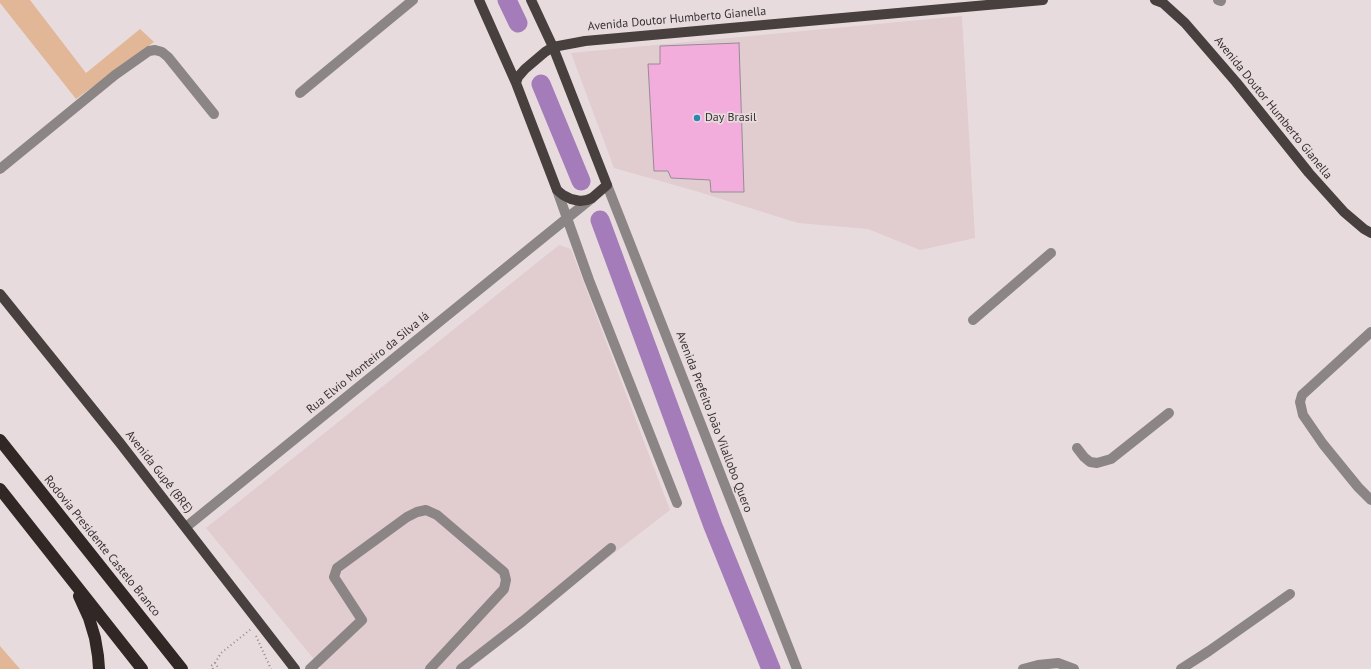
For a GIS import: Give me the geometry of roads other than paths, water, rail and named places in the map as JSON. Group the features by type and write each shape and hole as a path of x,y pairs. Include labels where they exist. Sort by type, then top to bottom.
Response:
{"highway":[{"name":"Rodovia Presidente Castelo Branco","path":"0,440 182,669"},
{"path":"0,489 142,669"},
{"path":"71,579 89,618 98,656 99,669"}],"main road":[{"path":"479,0 516,83 557,190 563,195 575,200 583,200 592,198 607,185"},
{"name":"Avenida Prefeito João Vilallobo Quero","path":"531,0 553,47 607,185"},
{"name":"Avenida Doutor Humberto Gianella","path":"553,47 585,40 1042,0"},
{"name":"Avenida Doutor Humberto Gianella","path":"1155,0 1163,3 1185,23 1236,82 1309,173 1344,212 1364,229 1371,232"},
{"path":"516,83 518,77 535,59 553,47"},
{"name":"Avenida Gupê (BRE)","path":"0,294 186,527 295,669"}],"street":[{"path":"300,93 412,0"},
{"path":"0,169 115,75 149,51 155,50 162,52 168,57 214,114"},
{"name":"Avenida Prefeito João Vilallobo Quero","path":"607,185 797,669"},
{"path":"557,190 589,280 677,503"},
{"path":"567,219 592,198"},
{"name":"Rua Elvio Monteiro da Silva Iá","path":"186,527 567,219"},
{"path":"973,320 1051,253"},
{"path":"1371,332 1302,395 1300,402 1303,415 1323,444 1358,488 1371,500"},
{"path":"1077,448 1090,462 1097,463 1111,459 1169,413"},
{"path":"310,669 362,620 334,577 337,568 407,517 417,512 426,510 437,515 504,572 506,580 504,589 430,669"},
{"path":"461,669 523,621 611,548"},
{"path":"1181,669 1290,594"},
{"path":"1023,669 1038,665 1058,663 1074,669"}],"waterway":[{"path":"507,0 518,23"},
{"path":"541,84 581,181"},
{"path":"600,220 713,526 771,669"}],"place":[{"name":"Day Brasil","path":"697,118"}]}
